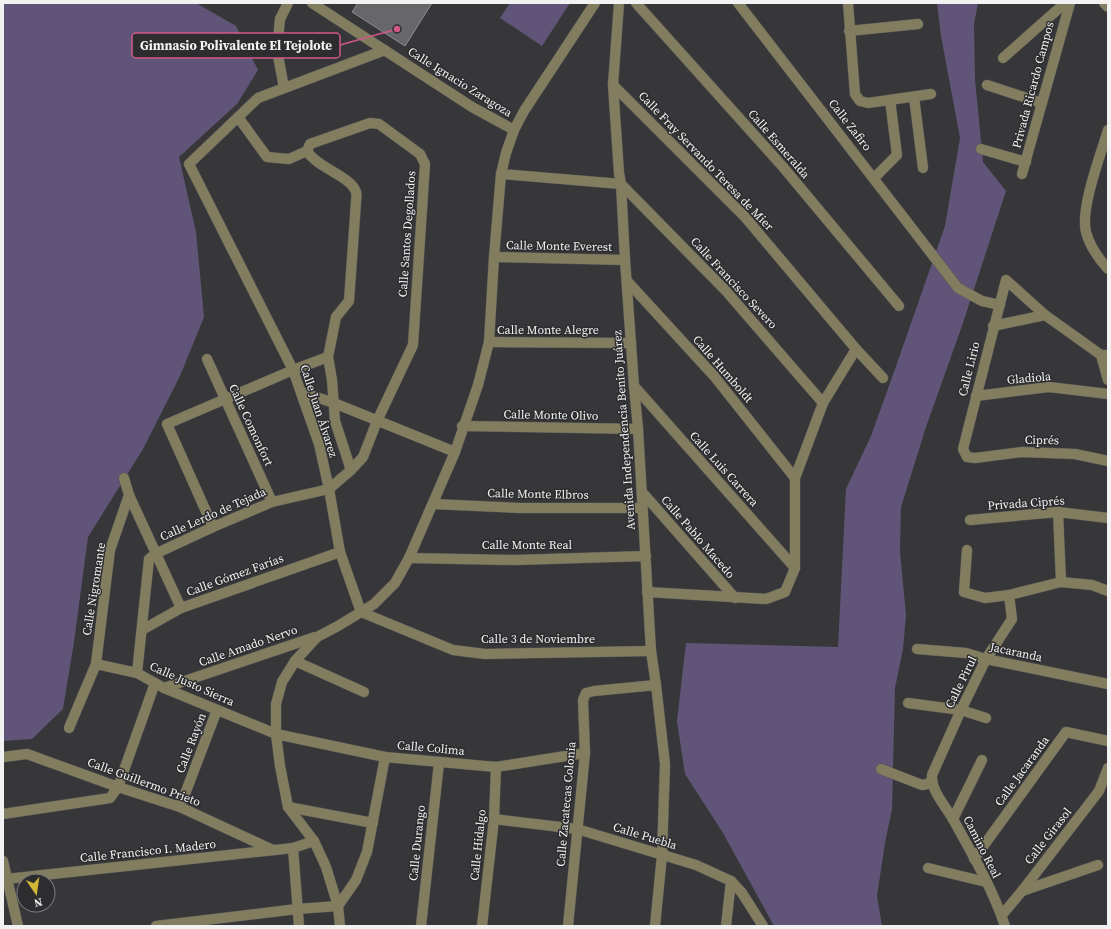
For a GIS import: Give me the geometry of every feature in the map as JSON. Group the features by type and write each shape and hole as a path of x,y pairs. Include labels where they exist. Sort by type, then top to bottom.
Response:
{"street":[{"path":"284,88 277,50 280,19 288,3"},
{"name":"Calle Ignacio Zaragoza","path":"312,3 472,107 514,130"},
{"path":"340,926 338,906 326,867 314,841 288,806 280,766 276,734 276,704 282,682 295,661 317,637 374,604 395,583 408,558 455,452 462,426 478,385 489,342 501,174 506,152 514,130 524,111 595,3"},
{"name":"Avenida Independencia Benito Juárez","path":"619,3 613,85 638,429 651,651 665,764 662,855 655,926"},
{"name":"Calle Esmeralda","path":"636,3 783,167 899,306"},
{"name":"Calle Zafiro","path":"738,3 958,288 982,301 1000,305"},
{"path":"848,3 855,94 860,101 868,103 931,94"},
{"path":"1003,58 1065,3"},
{"name":"Privada Ricardo Campos","path":"1022,174 1070,3"},
{"path":"1104,3 1108,8"},
{"path":"849,31 918,24"},
{"path":"238,117 258,98 385,50"},
{"name":"Calle Fray Servando Teresa de Mier","path":"613,85 745,217 856,349 883,378"},
{"path":"987,85 1042,103"},
{"path":"914,97 923,168"},
{"path":"874,178 897,155 890,100"},
{"name":"Calle Santos Degollados","path":"238,117 267,157 289,159 307,151 310,144 370,123 379,124 420,154 423,158 424,164 413,345 377,421 363,457 352,470 329,490"},
{"name":"Calle Juan Álvarez","path":"238,117 189,164 293,370 319,444 340,552 361,612"},
{"path":"1108,130 1092,185 1085,216 1086,232 1096,256 1108,269"},
{"path":"980,149 1026,162"},
{"path":"307,151 312,158 349,183 356,192 349,300 336,317 328,357 332,380 335,421 352,470"},
{"path":"501,174 621,184"},
{"name":"Calle Francisco Severo","path":"621,184 726,291 824,403"},
{"name":"Calle Monte Everest","path":"494,257 625,260"},
{"name":"Calle Lirio","path":"975,458 967,457 962,449 1006,280 1045,315"},
{"name":"Calle Humboldt","path":"627,281 714,376 795,478"},
{"path":"994,326 1045,315 1104,355 1108,380"},
{"name":"Calle Monte Alegre","path":"489,342 631,343"},
{"path":"647,592 766,599 785,592 795,568 795,478 824,403 856,349"},
{"path":"213,527 167,424 293,370 328,357"},
{"name":"Calle Comonfort","path":"207,359 272,502"},
{"name":"Calle Luis Carrera","path":"634,386 795,568"},
{"name":"Gladiola","path":"976,396 1049,387 1108,394"},
{"path":"301,392 334,403 455,452"},
{"name":"Calle Monte Olivo","path":"462,426 638,429"},
{"name":"Ciprés","path":"975,458 1022,452 1075,454 1108,461"},
{"path":"124,478 129,495 181,608"},
{"name":"Calle Lerdo de Tejada","path":"155,554 272,502 329,490"},
{"name":"Calle Pablo Macedo","path":"642,492 735,598"},
{"name":"Calle Nigromante","path":"69,728 96,664 110,550 129,495"},
{"name":"Calle Monte Elbros","path":"432,504 521,508 642,508"},
{"path":"1058,512 1061,582"},
{"name":"Privada Ciprés","path":"970,520 1058,512 1108,518"},
{"path":"967,550 964,592 985,598 1009,595 1061,582 1092,585 1108,591"},
{"name":"Calle Gómez Farías","path":"142,630 181,608 340,552"},
{"path":"137,673 149,559 155,554"},
{"name":"Calle Monte Real","path":"408,558 515,560 646,556"},
{"name":"Calle Pirul","path":"932,781 932,775 961,710 986,660 1012,619 1009,595"},
{"name":"Calle 3 de Noviembre","path":"361,612 453,650 485,654 651,651"},
{"name":"Calle Amado Nervo","path":"159,686 317,637"},
{"name":"Jacaranda","path":"917,649 966,653 986,660 1108,684"},
{"path":"295,661 364,692"},
{"name":"Calle Justo Sierra","path":"96,664 137,673 159,686 276,734"},
{"path":"3,814 110,798 118,787 159,686"},
{"name":"Calle Zacatecas Colonia","path":"568,926 585,753 583,700 586,693 594,691 656,686"},
{"path":"908,702 961,710 986,718"},
{"name":"Calle Rayón","path":"180,806 217,710"},
{"name":"Calle Jacaranda","path":"974,859 1066,732 1108,741"},
{"name":"Calle Colima","path":"276,734 385,757 496,767 585,753"},
{"name":"Calle Guillermo Prieto","path":"3,756 27,754 118,787 180,806 273,850"},
{"path":"338,906 356,880 367,852 385,757"},
{"path":"953,819 982,760"},
{"name":"Calle Durango","path":"421,926 439,763"},
{"name":"Calle Hidalgo","path":"482,926 494,819 496,767"},
{"name":"Calle Girasol","path":"1002,915 1099,791 1108,768"},
{"path":"881,769 922,785 932,781"},
{"name":"Camino Real","path":"932,781 934,788 953,819 986,882 1002,915 1005,926"},
{"path":"288,806 372,824"},
{"name":"Calle Puebla","path":"494,819 577,829 696,865 731,881 742,892 763,926"},
{"name":"Calle Francisco I. Madero","path":"6,879 293,848 314,841"},
{"path":"293,848 299,926"},
{"path":"3,861 18,926"},
{"path":"1022,891 1098,865"},
{"path":"928,868 986,882"},
{"path":"726,926 731,881"},
{"path":"156,926 297,909 338,906"}],"shaded area":[{"path":"3,3 196,3 236,26 258,70 237,104 179,157 196,232 204,317 180,376 143,449 88,537 74,642 63,709 32,739 3,741"},
{"path":"510,3 570,3 542,46 500,18"},
{"path":"937,3 978,3 974,24 975,79 983,162 1006,191 962,326 926,427 901,507 900,552 906,615 903,649 895,688 892,809 877,896 882,926 774,926 723,833 685,774 677,721 686,643 838,647 846,489 871,436 945,226 960,138 941,36"}],"building":[{"path":"358,3 432,3 405,46 352,12"}],"place":[{"name":"Gimnasio Polivalente El Tejolote","path":"397,29"}]}
